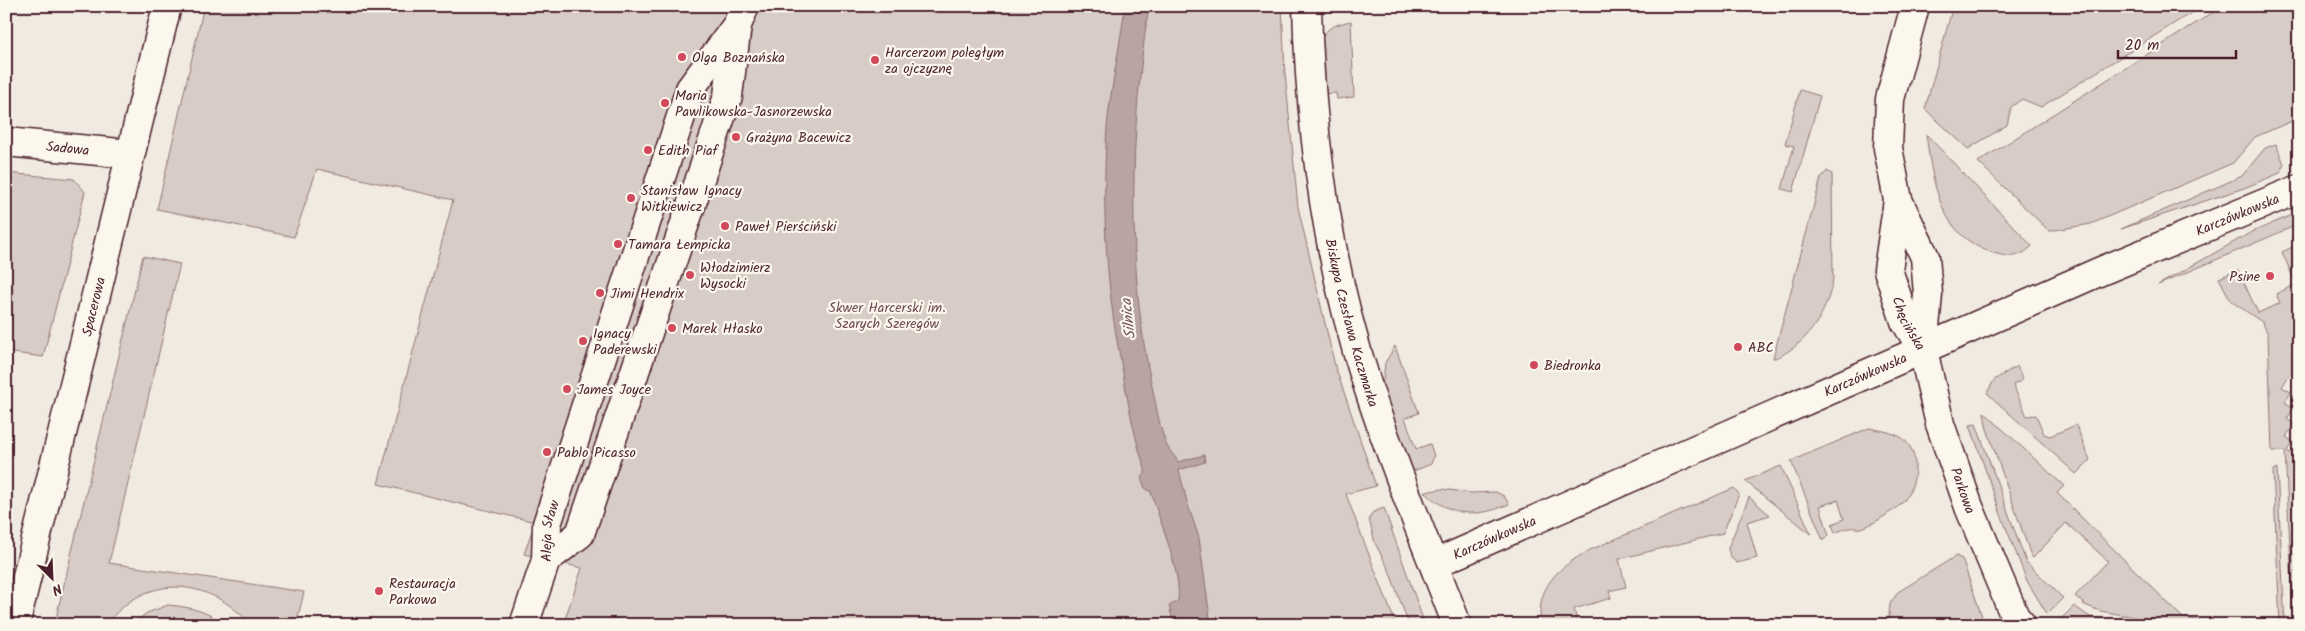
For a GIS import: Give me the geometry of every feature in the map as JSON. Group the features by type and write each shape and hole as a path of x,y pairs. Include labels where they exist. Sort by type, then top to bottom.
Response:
{"street":[{"name":"Spacerowa","path":"17,616 167,6"},
{"name":"Biskupa Czesława Kaczmarka","path":"1307,6 1309,70 1318,161 1340,280 1368,387 1404,488 1457,625"},
{"name":"Chęcińska","path":"1915,6 1890,99 1888,148 1898,200 1925,257 1928,294 1923,350"},
{"name":"Aleja Sław","path":"546,560 547,524 690,89 738,12"},
{"name":"Aleja Sław","path":"546,560 580,534 728,96 738,12"},
{"name":"Sadowa","path":"6,142 130,154"},
{"name":"Karczówkowska","path":"1434,564 2101,271 2299,189"},
{"name":"Chęcińska","path":"1898,200 1888,270 1905,321 1923,350"},
{"name":"Parkowa","path":"1923,350 1940,424 1969,507 2015,617 2022,625"},
{"path":"524,625 546,560"}],"green space":[{"name":"Skwer Harcerski im. Szarych Szeregów","path":"204,6 1282,6 1285,73 1298,207 1335,366 1376,486 1346,494 1396,625 563,625 582,568 524,554 535,522 378,484 453,200 317,169 294,237 157,209"},
{"path":"1953,6 2202,6 2041,107 2022,99 2011,107 2007,125 1968,149 1925,109"},
{"path":"2223,6 2299,6 2299,118 2255,137 2233,163 2091,224 2049,231 1978,162"},
{"path":"1351,21 1354,97 1337,99 1336,93 1323,94 1320,42 1328,30 1336,25"},
{"path":"1800,90 1820,96 1793,192 1782,189 1794,146 1785,144"},
{"path":"1926,134 2032,246 2016,256 2007,256 1978,247 1963,236 1951,223 1943,208 1932,172"},
{"path":"2276,144 2284,164 2280,173 2244,188 2121,229 2242,176 2265,148"},
{"path":"1827,171 1832,174 1833,279 1831,290 1823,311 1812,330 1796,345 1780,356 1773,358 1821,178"},
{"path":"6,173 74,179 85,192 43,357 6,352 8,190"},
{"path":"2299,212 2299,224 2158,285 2250,233"},
{"path":"2299,244 2299,376 2291,372 2282,387 2291,392 2285,402 2294,408 2287,419 2294,424 2286,437 2293,442 2287,451 2297,457 2292,469 2299,473 2292,487 2299,491 2299,498 2295,505 2299,507 2299,514 2295,520 2299,523 2299,530 2295,537 2299,540 2299,544 2293,554 2299,558 2299,564 2294,572 2299,575 2299,579 2293,588 2299,591 2299,598 2294,607 2299,610 2297,622 2299,625 2294,625 2285,451 2272,451 2268,334 2262,322 2231,301 2219,278 2238,270 2258,313 2280,303 2276,294 2296,284 2282,252"},
{"path":"143,256 180,264 109,563 304,592 296,625 251,625 235,609 217,598 198,590 178,587 159,589 140,596 122,608 106,625 57,625 56,619 59,605"},
{"path":"1395,346 1419,413 1405,418 1416,449 1430,444 1434,456 1431,464 1411,472 1382,389 1385,363"},
{"path":"2017,366 2023,380 2013,385 2027,416 2036,415 2044,434 2050,436 2076,425 2090,460 2076,474 1987,393 1994,380"},
{"path":"1984,412 2064,486 2057,493 2183,618 2228,625 2182,625 2100,611 2085,605 2075,596 2108,561 2066,523 2033,558 2031,556 1986,426"},
{"path":"1976,424 2026,562 2063,598 2047,614 2027,581 2000,512 1970,425"},
{"path":"1869,428 1894,434 1908,444 1913,452 1915,461 1914,480 1911,489 1901,504 1876,521 1865,527 1848,528 1835,533 1832,524 1844,519 1838,500 1820,506 1829,536 1823,540 1791,461"},
{"path":"1781,466 1811,534 1745,481"},
{"path":"2277,469 2285,625 2280,625 2273,470"},
{"path":"1734,488 1739,494 1723,533 1619,559 1626,587 1609,591 1611,598 1574,609 1578,625 1541,625 1540,611 1546,589 1552,579 1568,563 1590,550"},
{"path":"1442,489 1471,493 1496,492 1504,496 1509,504 1487,512 1465,513 1444,506 1425,492"},
{"path":"1749,497 1770,515 1747,522 1757,558 1737,563 1730,557 1728,548"},
{"path":"1384,508 1425,625 1409,625 1389,570 1375,543 1369,519 1373,512"},
{"path":"1956,556 1962,559 1985,625 1888,625 1890,604 1898,592"},
{"path":"168,605 198,610 212,616 225,625 131,625 147,613"},
{"path":"2074,606 2090,617 2132,625 2058,625 2057,623"}],"water":[{"name":"Silnica","path":"1125,6 1149,6 1138,100 1134,199 1138,298 1144,346 1162,433 1167,446 1178,462 1204,455 1205,462 1179,470 1199,538 1211,625 1174,625 1169,606 1178,601 1177,576 1151,492 1145,488 1141,478 1145,474 1145,469 1126,393 1110,292 1105,209 1107,127"}],"place":[{"name":"Olga Boznańska","path":"682,57"},
{"name":"Harcerzom poległym za ojczyznę","path":"875,60"},
{"name":"Maria Pawlikowska-Jasnorzewska","path":"665,103"},
{"name":"Grażyna Bacewicz","path":"736,137"},
{"name":"Edith Piaf","path":"648,150"},
{"name":"Stanisław Ignacy Witkiewicz","path":"631,198"},
{"name":"Paweł Pierściński","path":"725,226"},
{"name":"Tamara Łempicka","path":"618,244"},
{"name":"Włodzimierz Wysocki","path":"690,275"},
{"name":"Psine","path":"2270,276"},
{"name":"Jimi Hendrix","path":"600,293"},
{"name":"Marek Hłasko","path":"672,328"},
{"name":"Ignacy Paderewski","path":"583,341"},
{"name":"ABC","path":"1738,347"},
{"name":"Biedronka","path":"1534,365"},
{"name":"James Joyce","path":"567,389"},
{"name":"Pablo Picasso","path":"547,452"},
{"name":"Restauracja Parkowa","path":"379,591"}]}
